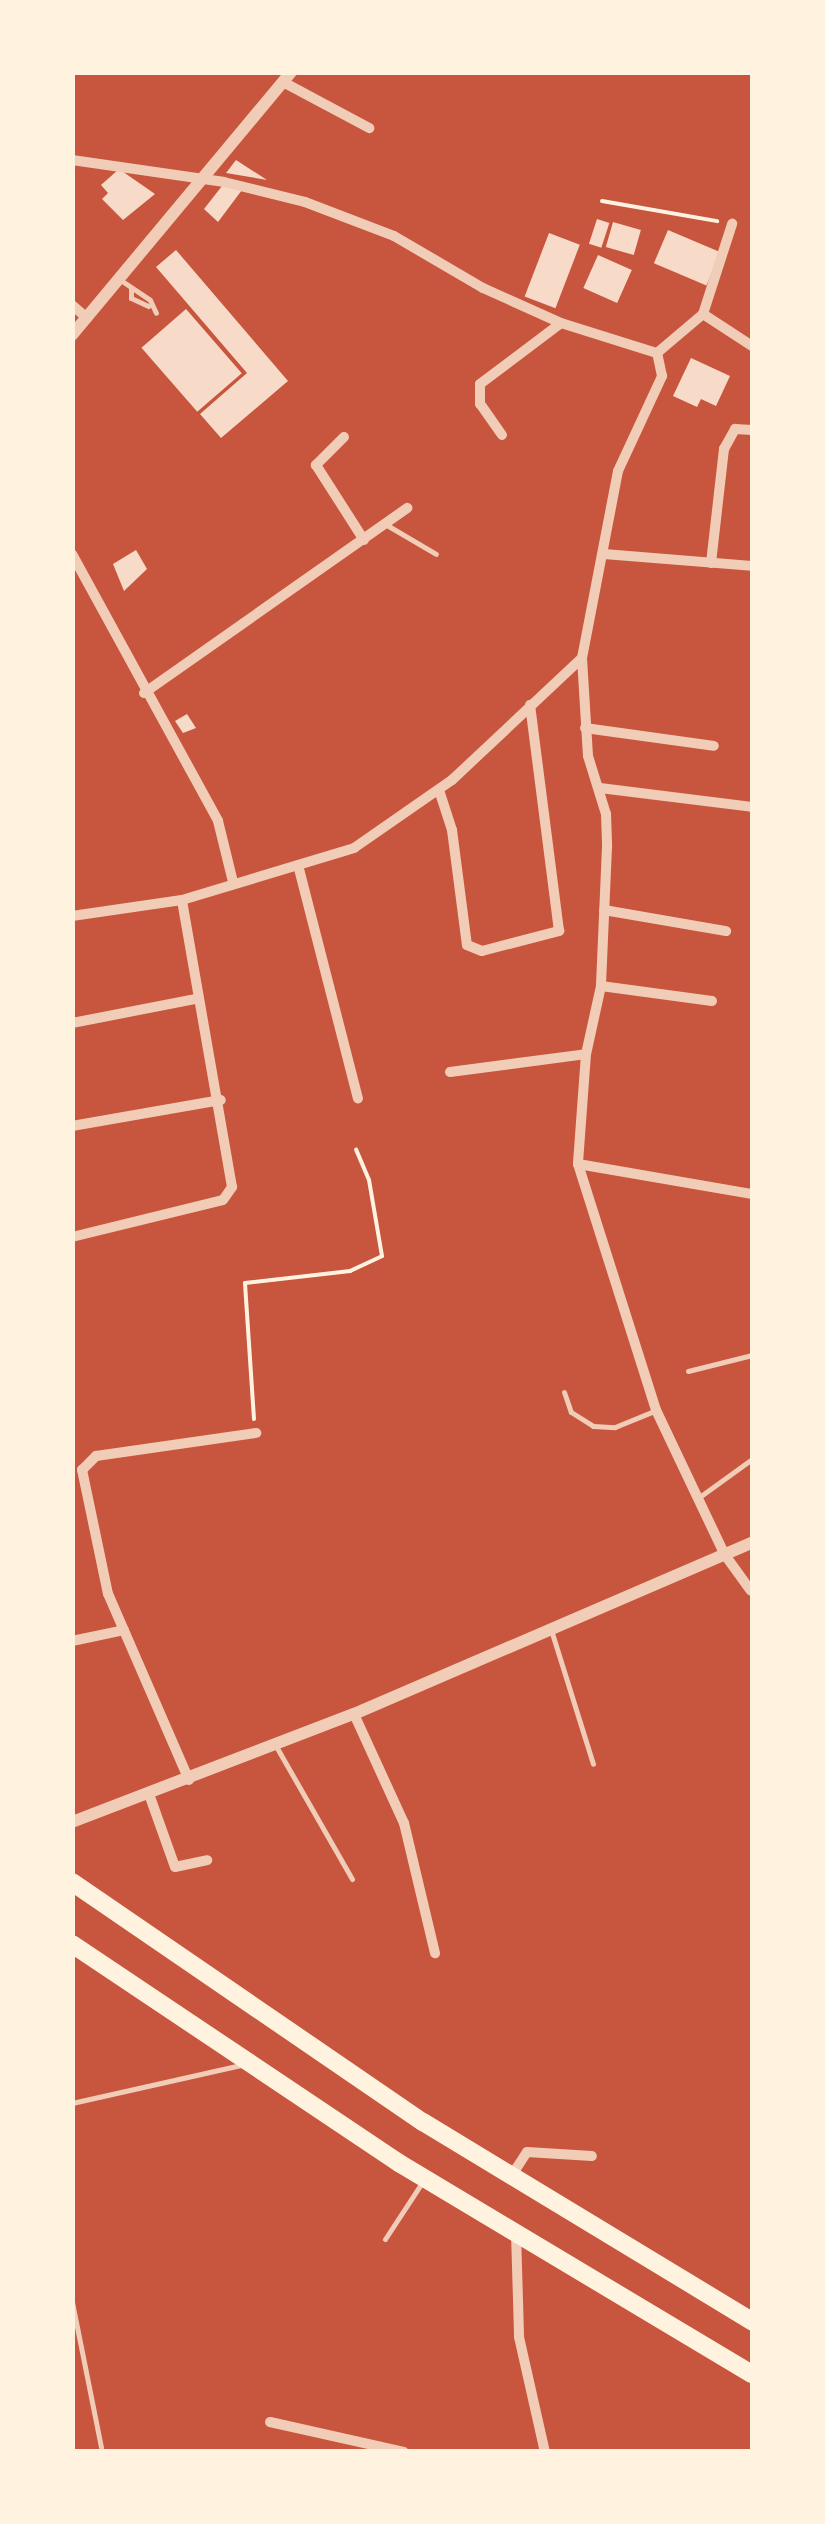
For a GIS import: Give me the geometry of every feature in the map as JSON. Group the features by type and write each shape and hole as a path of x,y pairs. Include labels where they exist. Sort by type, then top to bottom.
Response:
{"highway":[{"path":"72,1882 512,2175 752,2320"},
{"path":"72,1944 424,2179 752,2374"}],"street":[{"path":"72,335 287,77 369,128"},
{"path":"72,160 304,202 394,236 483,288 561,323 657,353"},
{"path":"657,353 703,314 732,224"},
{"path":"72,305 87,318"},
{"path":"703,314 752,346"},
{"path":"502,436 480,404 480,384 561,323"},
{"path":"657,353 662,376 618,471 582,658 585,728 600,788 607,847 601,986 586,1054 578,1164 656,1410 725,1555 751,1591"},
{"path":"711,564 724,449 735,429 752,430"},
{"path":"344,436 316,465 364,540"},
{"path":"144,693 407,508"},
{"path":"72,554 144,693 218,821 233,882"},
{"path":"604,554 752,566"},
{"path":"72,916 182,900 354,848 439,790 582,658"},
{"path":"439,790 452,830 467,945 482,951 558,932 530,706"},
{"path":"585,728 714,746"},
{"path":"600,788 752,807"},
{"path":"298,865 358,1098"},
{"path":"72,1237 230,1194 234,1178 222,1100 195,999 182,900"},
{"path":"604,910 726,930"},
{"path":"601,986 712,1001"},
{"path":"72,1022 195,999"},
{"path":"450,1072 586,1054"},
{"path":"72,1126 222,1100"},
{"path":"578,1164 752,1194"},
{"path":"189,1780 108,1594 88,1502 86,1460 256,1434"},
{"path":"72,1505 88,1502"},
{"path":"72,1822 354,1714 752,1544"},
{"path":"72,1642 124,1630"},
{"path":"354,1714 404,1823 435,1953"},
{"path":"149,1794 174,1867 207,1860"},
{"path":"512,2175 527,2152 592,2156"},
{"path":"516,2233 519,2338 545,2452"},
{"path":"270,2422 356,2447 404,2452"}],"lane":[{"path":"119,279 131,290 131,298 156,313"},
{"path":"385,524 436,554"},
{"path":"688,1372 752,1355"},
{"path":"564,1392 570,1412 593,1426 616,1427 656,1410"},
{"path":"698,1498 752,1459"},
{"path":"551,1630 594,1764"},
{"path":"276,1745 352,1879"},
{"path":"72,2102 250,2063"},
{"path":"386,2240 424,2179"},
{"path":"72,2302 101,2447"}],"path":[{"path":"602,200 732,224"},
{"path":"256,1434 245,1283 350,1271 382,1256 370,1180 356,1150"}],"building":[{"path":"236,160 267,180 226,173"},
{"path":"119,169 155,194 123,220 102,199 108,193 101,185"},
{"path":"222,186 242,190 218,222 204,209"},
{"path":"597,219 609,223 601,248 589,244"},
{"path":"613,222 641,230 634,255 606,247"},
{"path":"668,230 720,252 706,285 654,263"},
{"path":"549,233 580,245 555,308 525,296"},
{"path":"176,250 288,381 221,438 200,414 247,373 156,267"},
{"path":"598,255 632,270 617,303 583,288"},
{"path":"186,309 242,373 197,412 141,348"},
{"path":"691,358 730,376 716,406 701,399 697,407 673,396"},
{"path":"136,550 147,569 124,591 113,564"},
{"path":"187,714 196,728 183,733 175,721"}]}
